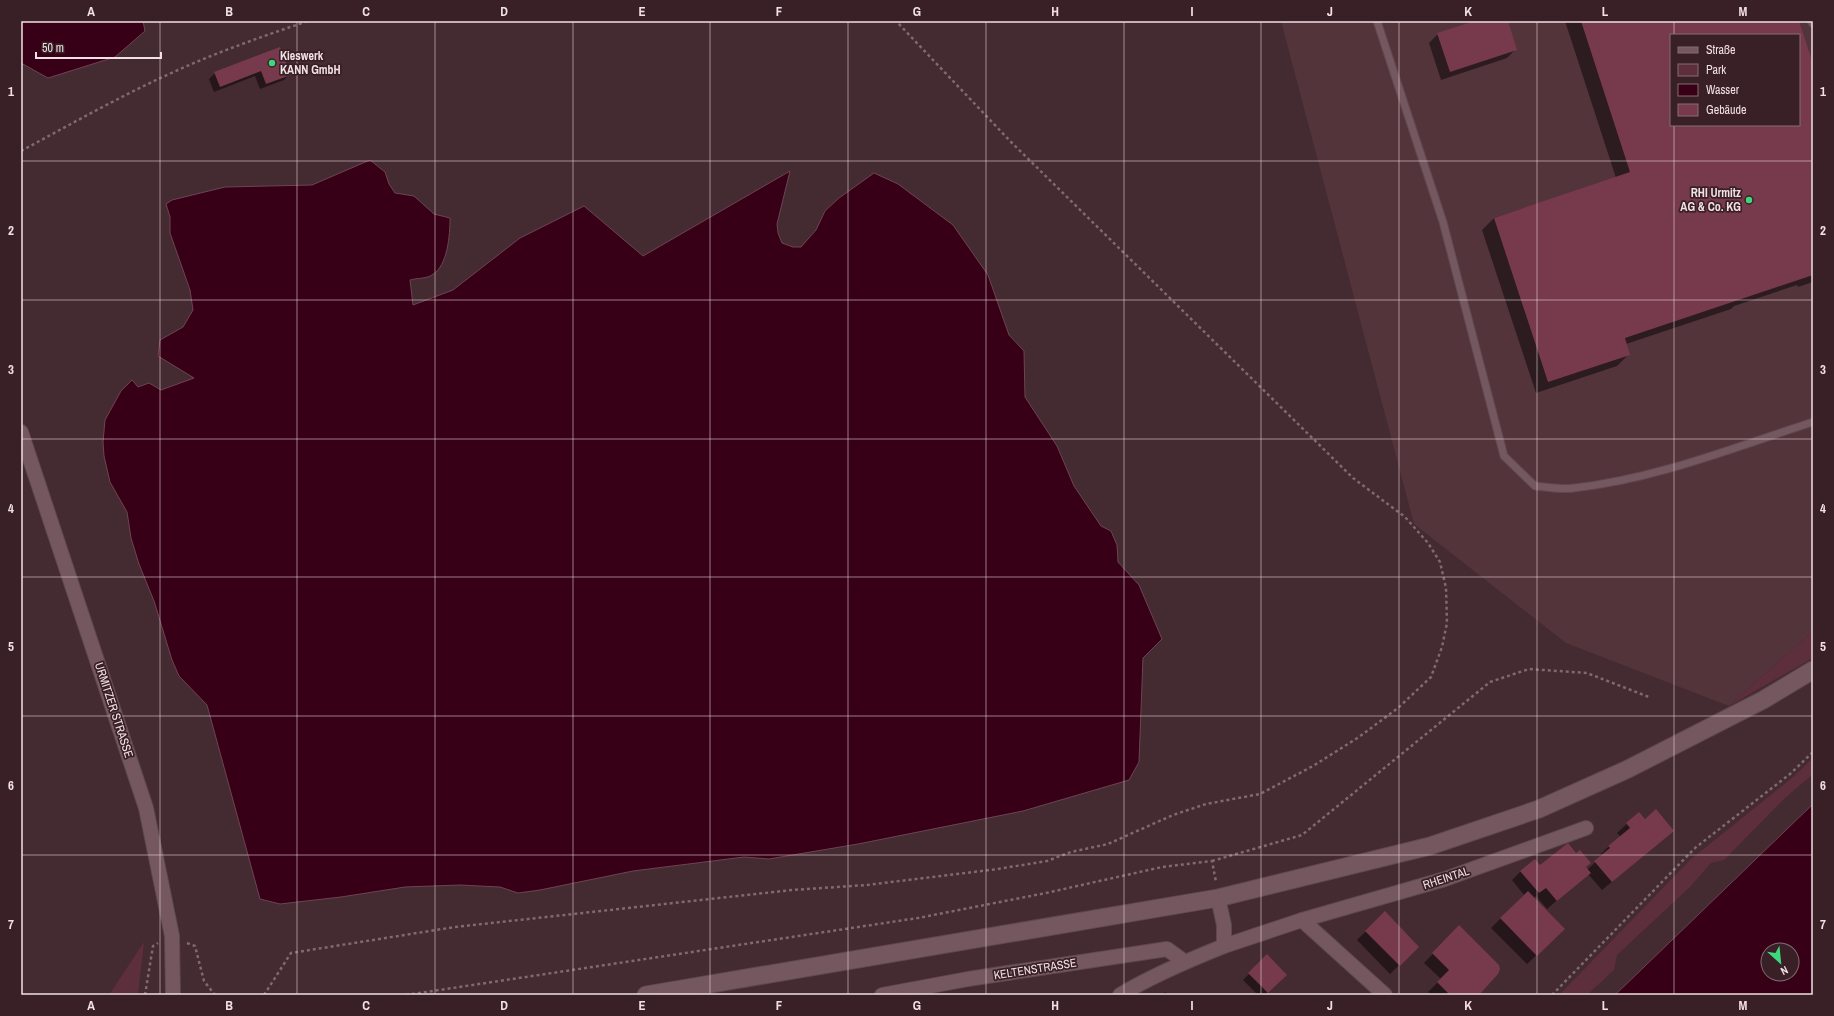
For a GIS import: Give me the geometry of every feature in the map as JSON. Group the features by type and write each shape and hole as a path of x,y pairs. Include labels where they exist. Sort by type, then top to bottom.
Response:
{"street":[{"name":"URMITZER STRASSE","path":"21,432 146,808 172,936 173,995"},
{"path":"646,995 1218,898 1430,846 1539,808 1628,769 1763,700 1813,670"},
{"name":"RHEINTAL","path":"1120,995 1137,985 1224,946 1302,920 1445,879 1586,828"},
{"path":"1218,898 1224,926 1224,946"},
{"path":"1302,920 1385,995"},
{"name":"KELTENSTRASSE","path":"882,995 968,979 1167,949 1186,962"}],"lane":[{"path":"1378,21 1443,222 1504,456 1534,486 1573,489 1625,480 1683,464 1813,422"}],"path":[{"path":"21,151 179,69 260,37 308,21"},
{"path":"264,995 291,953 455,927 792,890 867,885 998,870 1047,861 1071,852 1108,844 1180,813 1206,804 1260,794 1313,766 1359,737 1398,708 1431,677 1442,647 1446,623 1446,588 1440,562 1428,543 1405,517 1353,478 1022,153 896,21"},
{"path":"406,995 918,918 1046,893 1162,867 1212,861 1302,835 1490,682 1529,669 1587,673 1648,697"},
{"path":"1552,995 1695,848 1790,774 1813,752"},
{"path":"1212,861 1218,898"}],"shaded area":[{"path":"1281,21 1813,21 1813,631 1729,706 1566,643 1414,524"}],"green space":[{"path":"1813,631 1813,658 1729,706"},
{"path":"1813,758 1813,774 1784,799 1724,860 1711,863 1690,887 1617,955 1614,970 1587,995 1559,995 1691,859 1793,777"},
{"path":"144,942 138,995 109,995"}],"water":[{"path":"21,21 143,21 145,31 115,57 48,78 21,63"},
{"path":"370,160 385,172 389,184 395,193 414,196 434,214 450,218 447,249 442,265 430,276 410,280 413,305 453,290 520,238 584,206 643,256 790,171 777,224 778,233 782,243 793,247 801,247 816,230 825,211 839,198 874,173 898,184 953,225 988,275 1009,335 1024,351 1025,397 1057,446 1074,486 1101,526 1111,531 1117,545 1118,562 1139,585 1162,639 1143,658 1139,762 1129,780 1023,811 858,844 769,859 744,857 633,871 518,893 500,887 460,885 405,887 341,897 280,904 260,899 207,705 179,676 172,660 154,601 139,564 131,538 127,512 110,482 104,456 103,442 105,420 121,391 132,380 138,387 149,383 161,390 194,378 158,356 160,340 183,327 193,310 190,290 170,233 170,217 166,204 172,200 225,187 312,185"},
{"path":"1813,804 1813,995 1615,995"}],"building":[{"path":"1475,21 1508,21 1517,50 1450,72 1437,33"},
{"path":"1581,21 1799,21 1813,64 1813,275 1625,338 1630,355 1548,382 1494,218 1630,172"},
{"path":"280,47 291,75 266,84 261,71 220,87 214,72"},
{"path":"1656,809 1674,831 1612,882 1594,861 1610,848 1608,846 1630,828 1626,823 1639,812 1645,819"},
{"path":"1568,843 1576,853 1580,850 1591,863 1586,867 1591,873 1557,901 1546,888 1539,893 1520,871 1535,859 1540,865"},
{"path":"1528,891 1565,929 1537,956 1500,918"},
{"path":"1385,911 1419,947 1400,966 1365,931"},
{"path":"1459,925 1499,965 1500,969 1498,974 1479,995 1450,995 1437,982 1449,970 1432,953"},
{"path":"1267,954 1287,975 1268,993 1248,973"}],"place":[{"name":"Kieswerk KANN GmbH","path":"272,63"},
{"name":"RHI Urmitz AG & Co. KG","path":"1749,200"}]}
